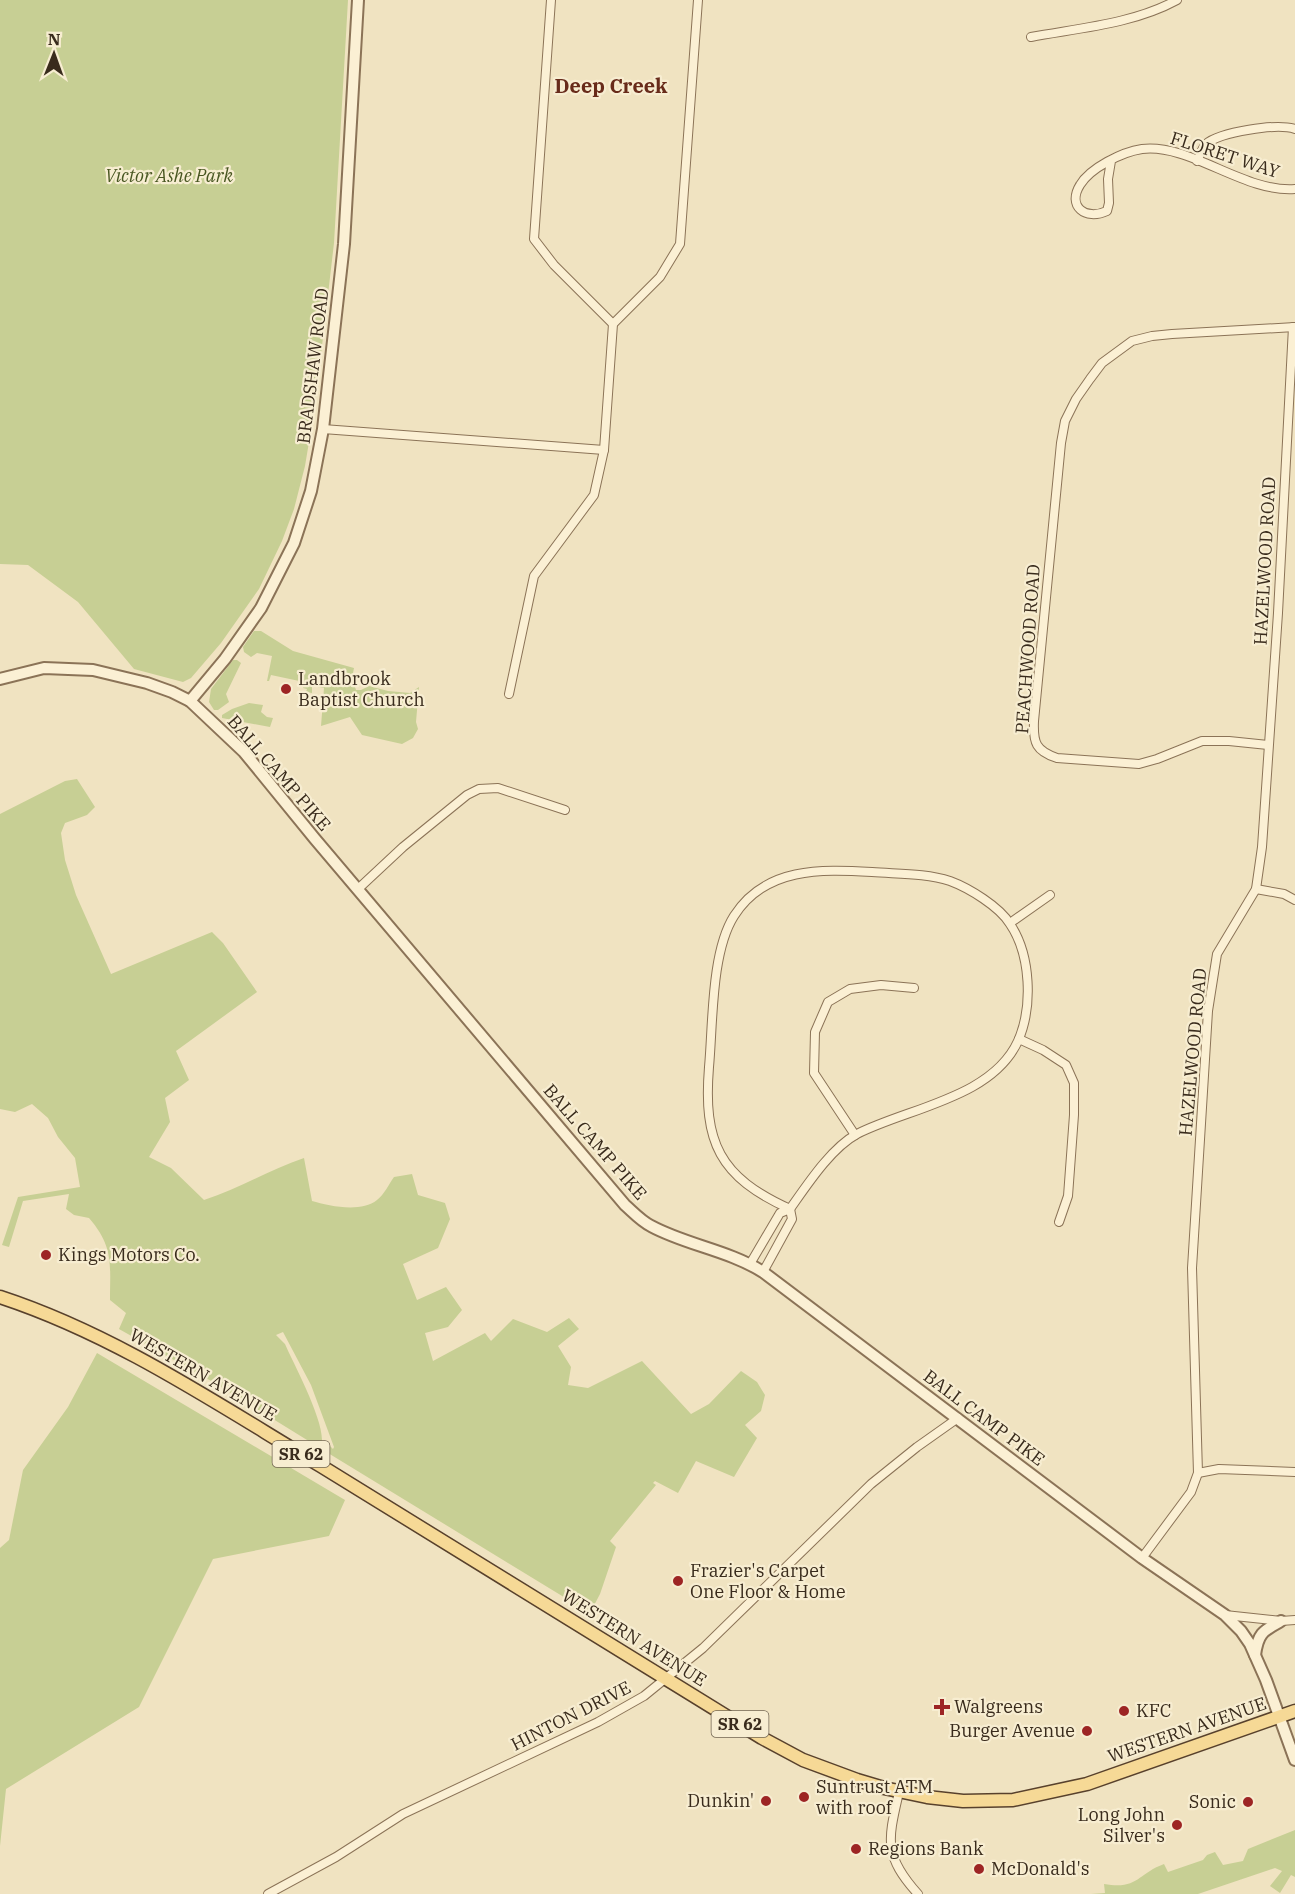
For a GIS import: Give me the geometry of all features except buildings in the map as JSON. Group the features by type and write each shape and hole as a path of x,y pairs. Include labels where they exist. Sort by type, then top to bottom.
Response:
{"main road":[{"name":"WESTERN AVENUE","path":"0,1297 67,1323 181,1380 803,1760 857,1780 927,1797 963,1801 1001,1801 1055,1792 1126,1771 1295,1711"}],"street":[{"name":"BRADSHAW ROAD","path":"190,701 252,622 284,566 303,519 311,491 323,429 344,244 358,0"},
{"path":"551,0 534,238 554,265 613,324"},
{"path":"509,694 534,576 594,495 604,450 613,324 660,277 680,244 698,0"},
{"path":"1031,36 1131,18 1165,7 1177,0"},
{"path":"1197,161 1205,145 1220,136 1271,128 1295,129"},
{"name":"FLORET WAY","path":"1111,161 1107,211 1098,215 1089,215 1082,211 1077,203 1076,194 1079,185 1091,171 1111,161 1141,149 1165,150 1253,182 1281,190 1295,189"},
{"name":"PEACHWOOD ROAD","path":"1268,745 1202,741 1139,764 1057,758 1037,747 1034,721 1061,443 1065,421 1076,399 1102,363 1132,341 1173,334 1294,327"},
{"name":"HAZELWOOD ROAD","path":"1142,1558 1191,1492 1197,1473 1192,1268 1208,1011 1217,954 1256,889 1262,847 1294,327"},
{"path":"323,429 604,450"},
{"path":"1284,487 1295,487"},
{"name":"BALL CAMP PIKE","path":"0,679 44,668 93,670 147,682 190,701 244,752 625,1205 649,1225 679,1239 709,1247 763,1272 1142,1558 1225,1615 1281,1621 1295,1620"},
{"path":"358,889 403,847 467,795 479,789 498,788 565,810"},
{"path":"750,1264 780,1213 790,1209 834,1152 855,1135 938,1102 985,1080 1010,1055 1019,1040 1028,1002 1029,985 1026,967 1010,923 976,893 932,876 842,870 806,871 773,882 741,905 724,935 707,1095 710,1130 732,1171 753,1188 790,1209 792,1219 763,1272"},
{"path":"1256,889 1284,894 1295,900"},
{"path":"1010,923 1050,895"},
{"path":"855,1135 814,1073 815,1032 828,1002 850,989 881,985 914,988"},
{"path":"1019,1040 1043,1050 1066,1065 1074,1083 1068,1196 1059,1222"},
{"name":"HINTON DRIVE","path":"268,1894 336,1857 403,1814 598,1722 644,1696 703,1648 871,1484 894,1464 958,1418"},
{"path":"1197,1473 1219,1469 1295,1472"},
{"path":"1225,1615 1241,1631 1255,1655 1295,1760"},
{"path":"1255,1655 1259,1635 1281,1621"},
{"path":"899,1792 891,1829 890,1850 904,1878 918,1894"}],"green space":[{"name":"Victor Ashe Park","path":"0,0 348,0 334,243 315,406 305,466 294,509 282,541 259,589 221,643 191,678 183,682 134,669 78,602 28,565 0,564"},
{"path":"254,631 261,631 293,651 354,668 352,678 356,690 369,686 410,693 419,687 416,722 418,729 413,738 402,744 362,735 350,717 321,726 324,688 312,686 312,693 306,692 307,689 303,688 304,682 271,675 267,681 272,656 257,653 251,657 244,652 243,647"},
{"path":"233,660 241,663 226,694 229,702 218,710 214,710 209,702 211,689"},
{"path":"249,703 263,705 261,712 273,718 270,727 222,718 222,715 232,709"},
{"path":"77,779 95,807 87,815 65,823 61,833 65,860 76,895 111,974 212,932 223,943 257,992 176,1051 189,1080 165,1098 170,1122 149,1157 171,1168 204,1200 304,1158 312,1201 336,1206 354,1207 370,1204 382,1195 394,1177 412,1174 418,1195 445,1203 450,1219 438,1248 403,1264 417,1300 446,1287 462,1310 448,1327 425,1333 433,1361 485,1333 491,1341 513,1319 547,1332 569,1318 579,1329 558,1346 571,1367 568,1385 588,1388 642,1361 691,1414 709,1404 741,1371 757,1382 765,1395 761,1411 745,1425 757,1438 734,1477 696,1461 678,1493 655,1481 653,1483 656,1485 610,1541 616,1547 600,1594 590,1613 328,1453 328,1444 333,1449 334,1447 311,1385 283,1332 276,1335 285,1344 316,1413 322,1440 320,1448 213,1382 119,1329 126,1313 110,1300 110,1266 107,1247 89,1218 74,1215 66,1209 69,1194 23,1201 9,1247 2,1245 18,1197 80,1187 75,1158 58,1137 48,1118 32,1104 15,1112 0,1109 0,814 65,781"},
{"path":"97,1353 345,1500 329,1536 213,1559 139,1707 6,1789 0,1846 0,1548 9,1540 23,1470 68,1407"},
{"path":"1295,1830 1295,1877 1291,1875 1280,1893 1270,1886 1282,1871 1275,1868 1198,1894 1091,1894 1105,1893 1104,1884 1131,1883 1164,1864 1168,1872 1203,1860 1207,1855 1215,1852 1223,1865 1243,1861 1248,1849"}],"place":[{"name":"Landbrook Baptist Church","path":"286,689"},
{"name":"Kings Motors Co.","path":"46,1255"},
{"name":"Frazier's Carpet One Floor & Home","path":"678,1581"},
{"name":"Walgreens","path":"942,1707"},
{"name":"KFC","path":"1124,1711"},
{"name":"Burger Avenue","path":"1087,1731"},
{"name":"Suntrust ATM with roof","path":"804,1797"},
{"name":"Dunkin'","path":"766,1801"},
{"name":"Sonic","path":"1248,1802"},
{"name":"Long John Silver's","path":"1177,1825"},
{"name":"Regions Bank","path":"856,1849"},
{"name":"McDonald's","path":"979,1869"}],"district":[{"name":"Deep Creek","path":"611,86"}]}
